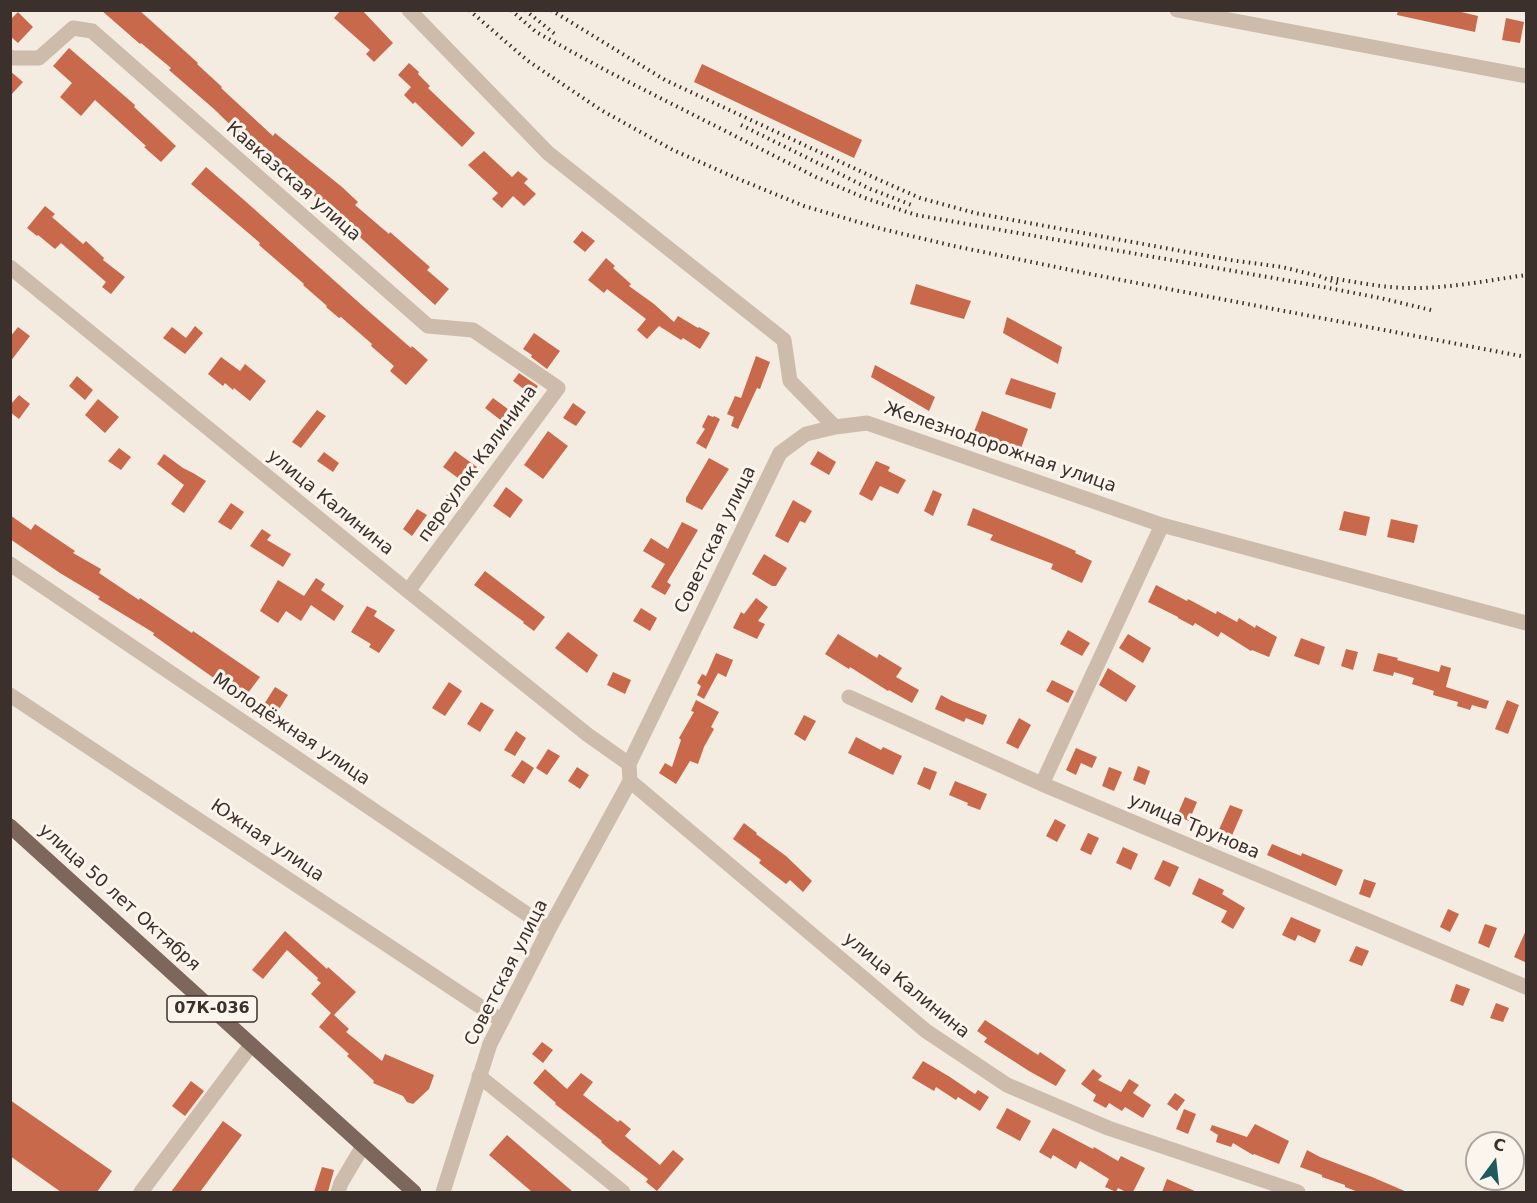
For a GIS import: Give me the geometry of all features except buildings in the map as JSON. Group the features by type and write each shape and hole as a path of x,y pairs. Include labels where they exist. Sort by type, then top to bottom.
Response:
{"main road":[{"name":"улица 50 лет Октября","path":"10,826 414,1192"}],"street":[{"path":"409,10 548,153 784,340 790,381 835,427"},
{"path":"1177,10 1527,76"},
{"name":"Кавказская улица","path":"10,57 39,58 73,28 92,31 428,326 473,330 558,388"},
{"name":"улица Калинина","path":"10,267 408,591 588,735 629,764"},
{"name":"переулок Калинина","path":"408,591 558,388"},
{"name":"Железнодорожная улица","path":"835,427 867,423 1162,525 1527,623"},
{"name":"Советская улица","path":"629,764 780,453 806,434 835,427"},
{"path":"1042,784 1162,525"},
{"name":"Молодёжная улица","path":"10,564 549,929"},
{"name":"Южная улица","path":"10,695 502,1021"},
{"name":"улица Трунова","path":"849,697 1042,784 1527,987"},
{"path":"629,764 630,781"},
{"name":"Советская улица","path":"443,1192 490,1044 549,929 630,781"},
{"name":"улица Калинина","path":"630,781 926,1030 1006,1085 1108,1128 1298,1192"},
{"path":"141,1192 251,1045"},
{"path":"479,1076 623,1192"},
{"path":"338,1192 363,1146"}],"railway":[{"path":"469,10 528,61 601,110 673,150 804,206 882,229 954,246 1526,357"},
{"path":"511,10 536,32 605,70 816,177 865,198 916,215 1313,285 1435,311"},
{"path":"525,10 556,35"},
{"path":"551,10 665,80 920,198 975,213 1230,260 1282,267 1340,284"},
{"path":"741,125 868,188 914,206"},
{"path":"1331,278 1386,287 1420,288 1460,285 1526,275"}]}
